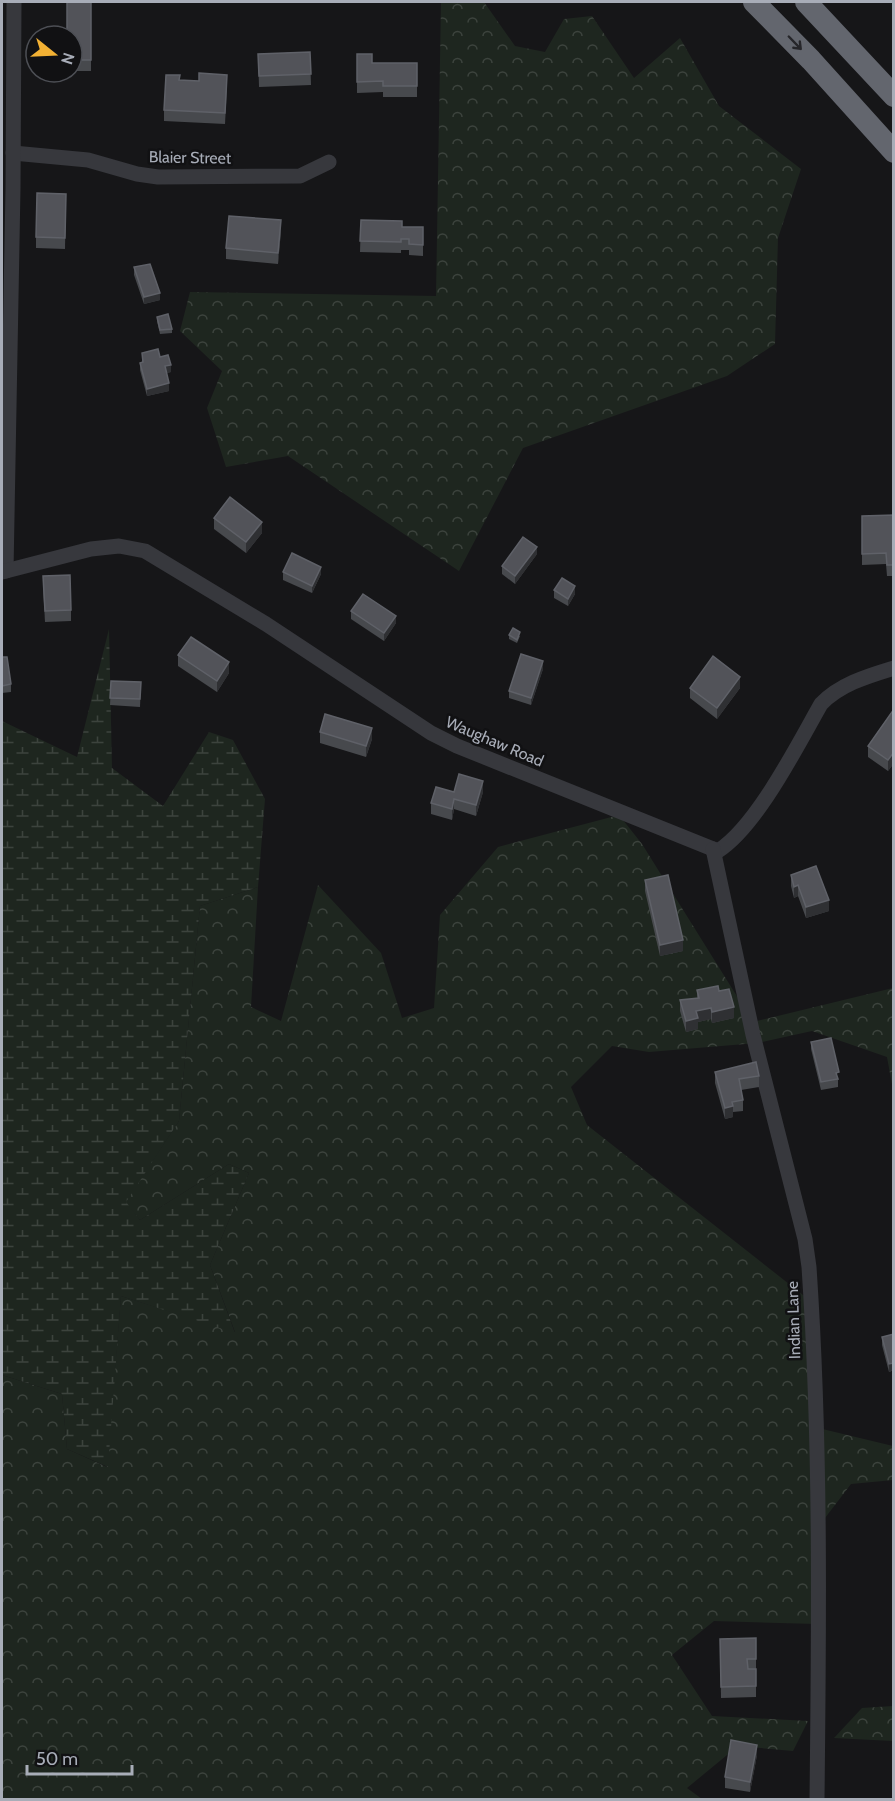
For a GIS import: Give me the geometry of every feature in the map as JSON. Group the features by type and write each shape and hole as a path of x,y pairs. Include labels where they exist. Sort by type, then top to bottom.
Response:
{"highway":[{"path":"754,2 811,60 894,152"},
{"path":"806,2 894,96"}],"street":[{"path":"4,572 5,357 13,153 14,2"},
{"name":"Blaier Street","path":"13,153 88,160 137,174 159,177 300,176 329,162"},
{"name":"Waughaw Road","path":"4,572 91,549 120,546 145,551 266,624 431,733 456,746 713,849"},
{"path":"713,849 718,851 745,827 821,704 828,697 844,686 894,668"},
{"name":"Indian Lane","path":"713,849 753,1035 805,1239 809,1268 818,1607 817,1800"}],"green space":[{"path":"441,2 484,2 515,46 545,52 564,19 592,16 634,78 680,38 719,106 801,169 778,238 775,344 727,376 523,448 459,571 288,456 226,467 207,408 222,371 180,331 190,292 436,296"},
{"path":"109,629 112,768 163,806 209,732 233,740 265,799 258,887 200,906 179,1121 126,1202 140,1220 229,1164 249,1173 210,1265 235,1333 121,1296 108,1467 67,1449 62,1394 2,1375 2,721 77,757"},
{"path":"619,815 642,844 753,1022 893,988 893,1090 887,1057 812,1031 757,1043 649,1052 612,1046 571,1087 587,1125 817,1306 814,1427 893,1446 893,1480 851,1484 812,1535 817,1624 714,1621 672,1655 712,1716 808,1721 793,1751 738,1746 687,1788 702,1799 2,1799 2,1375 62,1394 67,1449 107,1467 121,1296 235,1332 210,1265 249,1173 229,1164 140,1220 125,1202 179,1121 200,906 258,887 251,1007 281,1021 318,885 381,953 402,1018 434,1008 440,915 498,847"},
{"path":"893,1706 893,1741 834,1738 862,1708"}],"building":[{"path":"67,2 91,2 91,60 84,60 84,24 67,24"},
{"path":"310,52 311,74 259,76 258,54"},
{"path":"357,54 372,54 372,63 417,63 417,86 383,86 383,81 357,82"},
{"path":"199,73 227,75 225,113 164,110 166,75 180,75 179,80 199,81"},
{"path":"37,193 66,194 65,238 36,237"},
{"path":"229,216 281,220 278,253 226,248"},
{"path":"361,220 402,221 402,227 423,227 423,245 409,244 409,239 401,239 401,242 360,241"},
{"path":"150,264 160,293 144,297 134,267"},
{"path":"168,314 172,329 160,330 157,317"},
{"path":"158,349 160,357 168,355 171,365 165,366 169,383 147,389 140,363 143,362 142,353"},
{"path":"230,497 262,522 246,542 214,518"},
{"path":"894,515 894,565 887,565 886,553 862,554 862,516"},
{"path":"523,537 537,547 515,576 502,566"},
{"path":"292,553 321,567 312,586 283,572"},
{"path":"70,575 71,610 45,611 43,576"},
{"path":"562,578 575,586 568,599 554,590"},
{"path":"363,594 396,616 384,633 351,611"},
{"path":"513,628 520,632 517,640 509,635"},
{"path":"191,637 229,662 217,681 178,655"},
{"path":"521,654 543,661 531,698 509,691"},
{"path":"713,656 740,677 717,708 690,688"},
{"path":"2,657 7,657 11,684 2,686"},
{"path":"111,681 141,682 140,699 110,698"},
{"path":"894,709 894,752 888,760 868,746"},
{"path":"325,714 372,728 366,746 320,732"},
{"path":"459,774 483,781 476,805 454,799 452,809 431,803 436,787 454,792"},
{"path":"816,866 829,900 806,907 798,885 794,887 791,875"},
{"path":"668,875 683,940 660,945 645,880"},
{"path":"718,986 719,991 729,989 734,1007 712,1012 711,1008 696,1011 698,1018 686,1021 680,1000 699,998 697,990"},
{"path":"831,1038 839,1072 836,1073 838,1079 821,1082 811,1042"},
{"path":"756,1062 759,1076 739,1079 743,1100 732,1102 733,1106 725,1108 715,1072"},
{"path":"894,1334 894,1363 889,1364 882,1337"},
{"path":"756,1638 756,1659 747,1659 748,1669 756,1669 756,1686 721,1687 720,1639"},
{"path":"731,1740 757,1745 750,1782 725,1777"}]}
